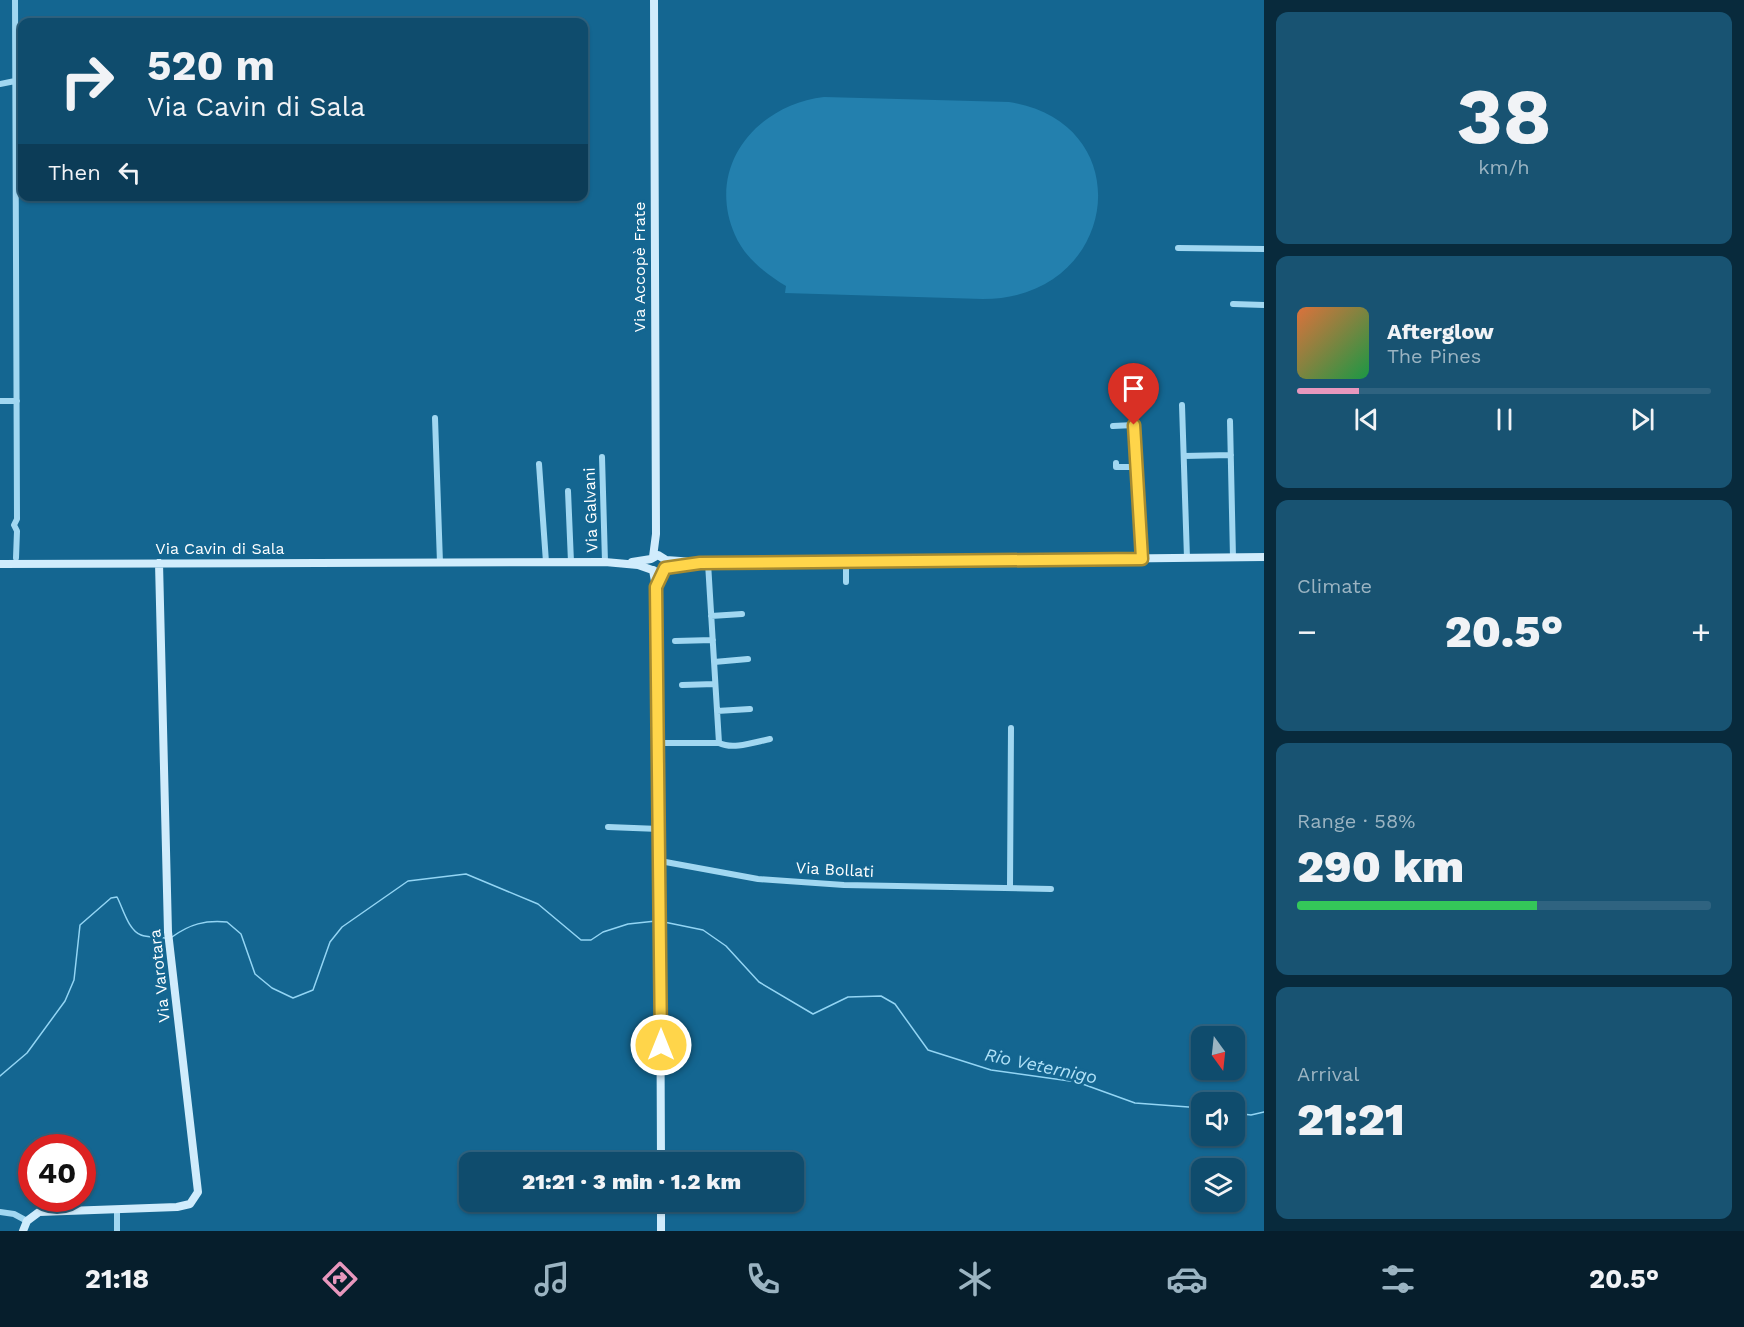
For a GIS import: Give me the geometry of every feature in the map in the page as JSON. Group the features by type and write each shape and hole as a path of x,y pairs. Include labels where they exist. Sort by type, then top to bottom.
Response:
{"main road":[{"name":"Via Accopè Frate","path":"654,0 658,564"},
{"name":"Via Cavin di Sala","path":"0,564 605,562 658,564 1264,557"},
{"name":"Via Varotara","path":"27,1221 39,1212 50,1210 185,1206 193,1201 198,1192 168,936 159,563"},
{"path":"658,564 656,587 661,1152"},
{"path":"661,1212 661,1231"},
{"path":"23,1231 27,1221"}],"street":[{"path":"15,0 17,519 14,525 17,531 16,558"},
{"path":"0,84 15,81"},
{"path":"1178,249 1264,249"},
{"path":"1233,304 1264,304"},
{"path":"0,401 17,401"},
{"path":"1182,405 1187,558"},
{"path":"1133,407 1142,559"},
{"path":"435,418 440,562"},
{"path":"1230,421 1233,558"},
{"path":"1113,426 1134,425"},
{"path":"1184,456 1231,454"},
{"name":"Via Galvani","path":"602,457 605,562"},
{"path":"1116,463 1116,467 1136,467"},
{"path":"539,464 546,562"},
{"path":"568,491 571,562"},
{"path":"846,561 846,582"},
{"path":"704,563 711,616 719,743"},
{"path":"711,616 742,614"},
{"path":"675,641 712,640"},
{"path":"714,662 748,659"},
{"path":"682,685 715,684"},
{"path":"717,711 750,709"},
{"path":"1010,888 1011,728"},
{"path":"658,742 719,743 734,746 770,739"},
{"path":"608,827 659,829"},
{"name":"Via Bollati","path":"660,861 769,880 844,885 1051,889"},
{"path":"117,1209 117,1231"},
{"path":"0,1212 14,1214 27,1221"}],"shaded area":[{"path":"824,97 1009,102 1052,116 1081,142 1096,174 1097,208 1086,242 1063,271 1029,291 983,299 785,293 786,286 756,264 739,243 727,210 727,186 732,164 743,144 758,126 777,112 799,102"}],"waterway":[{"name":"Rio Veternigo","path":"172,937 198,924 227,922 241,934 255,974 272,988 293,998 313,990 330,942 342,927 408,881 466,874 538,904 581,940 591,940 603,932 628,924 656,921"},
{"name":"Rio Veternigo","path":"0,1076 27,1053 65,1001 74,980 80,925 111,898 117,897 129,924 136,932 144,936 165,938"},
{"name":"Rio Veternigo","path":"664,922 703,930 726,946 759,982 813,1014 848,997 881,996 895,1004 928,1050 991,1070 1077,1082 1135,1103 1191,1107"},
{"name":"Rio Veternigo","path":"1245,1114 1264,1112"}],"route":[{"path":"661,1045 656,587 663,570 700,563 768,561 1142,559 1134,425"}]}
